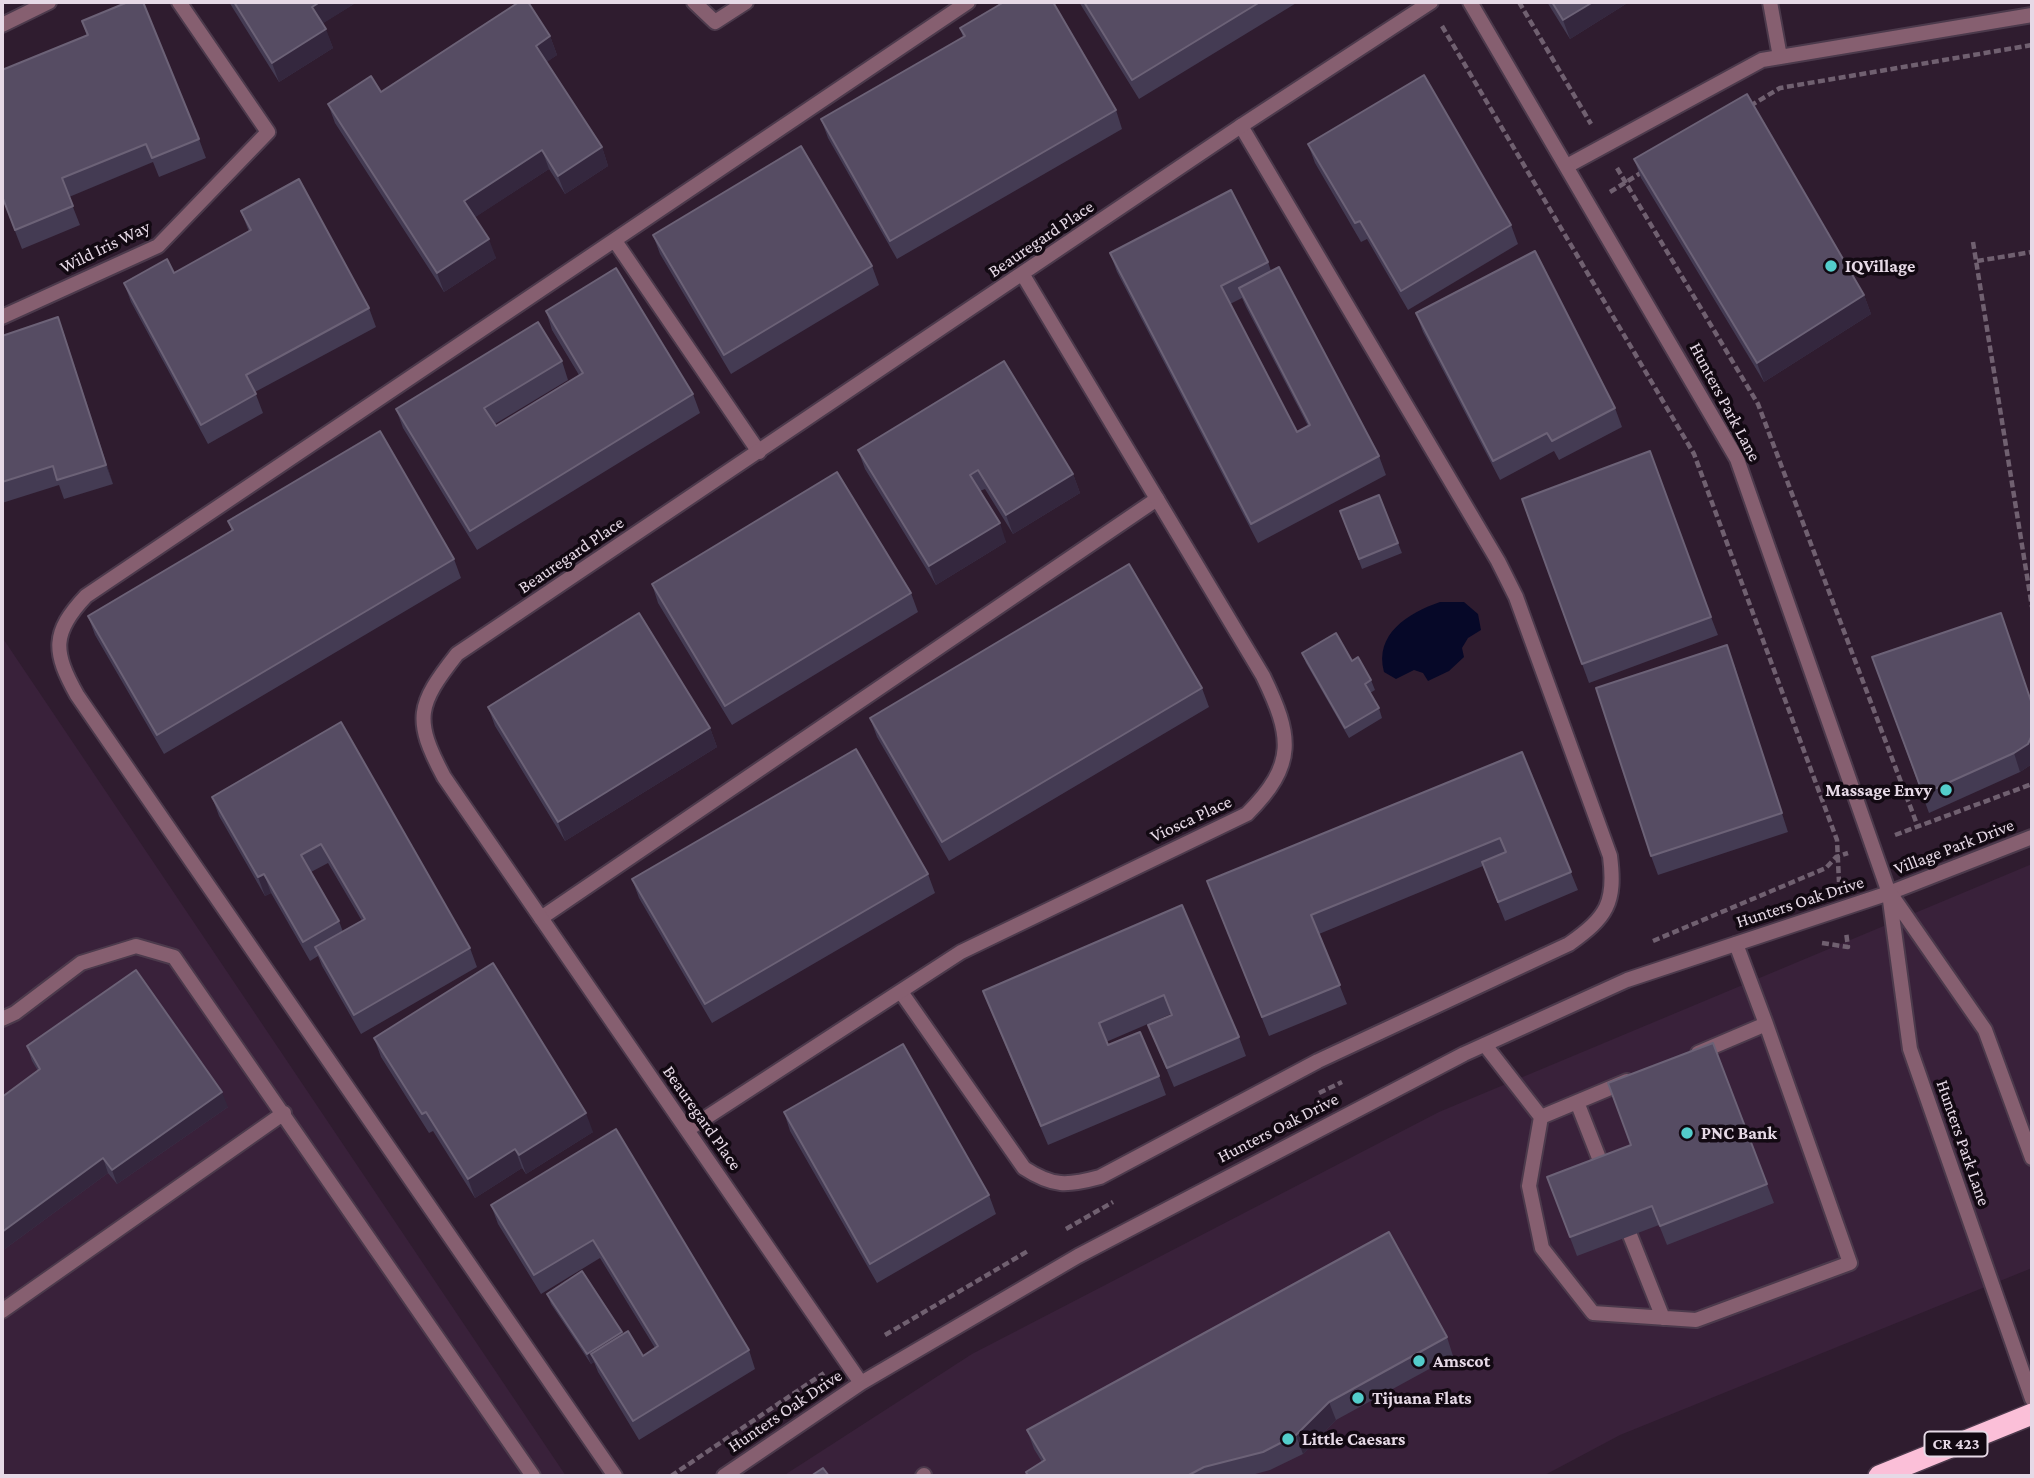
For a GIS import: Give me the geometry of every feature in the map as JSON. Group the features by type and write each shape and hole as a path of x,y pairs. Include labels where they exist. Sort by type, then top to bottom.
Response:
{"highway":[{"name":"CR 423","path":"1880,1476 2032,1414"}],"street":[{"path":"2,25 49,2"},
{"name":"Wild Iris Way","path":"2,315 158,246 268,132 179,2"},
{"path":"694,2 715,22 746,2"},
{"path":"615,1476 77,695 61,667 59,642 65,618 86,596 968,2"},
{"name":"Hunters Park Lane","path":"1470,2 1737,459 1889,893 1910,1049 2032,1399"},
{"path":"1770,2 1780,57"},
{"name":"Beauregard Place","path":"862,1383 444,777 428,745 423,719 430,688 457,654 1430,3"},
{"path":"1567,166 1762,60 2032,15"},
{"path":"901,992 1024,1168 1045,1181 1073,1185 1100,1177 1318,1061 1570,944 1591,929 1608,908 1613,884 1610,856 1516,597 1491,549 1241,127"},
{"path":"615,241 759,452"},
{"name":"Viosca Place","path":"687,1130 961,952 1247,814 1272,789 1286,750 1282,714 1263,676 1023,275"},
{"path":"541,918 1157,499"},
{"name":"Village Park Drive","path":"1889,893 2032,837"},
{"name":"Hunters Park Lane","path":"1889,893 1985,1030 2032,1158"},
{"name":"Hunters Oak Drive","path":"724,1476 862,1383 1078,1256 1485,1045 1628,980 1889,893"},
{"path":"1485,1045 1541,1117 1529,1186 1542,1248 1592,1313 1696,1320 1850,1263 1736,944"},
{"path":"2,1019 15,1013 81,963 136,946 174,957 533,1476"},
{"path":"1685,1058 1766,1024"},
{"path":"1541,1117 1637,1077"},
{"path":"1577,1102 1663,1318"},
{"path":"2,1311 284,1113"}],"path":[{"path":"1430,3 1694,454 1838,840 1836,857 1847,947 1822,943"},
{"path":"1745,110 1780,88 2032,45"},
{"path":"1559,224 1650,168"},
{"path":"1973,242 2032,607"},
{"path":"1977,261 2032,252"},
{"path":"1836,857 2032,784"}],"shaded area":[{"path":"2,637 566,1476 2,1476"},
{"path":"2032,864 2032,1268 1620,1435 1543,1476 783,1476 972,1354 1439,1112"}],"water":[{"path":"1440,602 1464,602 1478,614 1481,630 1468,638 1462,648 1464,657 1449,671 1428,681 1423,673 1414,670 1396,679 1384,672 1384,647 1396,627 1416,612"}],"building":[{"path":"128,2 143,2 199,139 152,158 146,144 62,178 73,206 15,230 2,196 2,70 88,35 82,21"},
{"path":"234,2 320,2 312,7 326,29 272,63"},
{"path":"519,2 528,2 550,36 536,46 602,147 558,176 542,150 464,201 489,239 437,273 328,104 371,76 381,92"},
{"path":"1004,2 1053,2 1116,110 890,241 821,119 965,36 960,28"},
{"path":"1084,2 1260,2 1132,80"},
{"path":"1552,2 1593,2 1563,20"},
{"path":"1424,75 1511,225 1401,291 1360,221 1355,223 1308,144"},
{"path":"1747,94 1864,295 1757,363 1634,159"},
{"path":"801,146 872,266 724,355 653,235"},
{"path":"299,179 369,308 246,375 256,394 201,425 124,283 167,259 174,273 251,230 241,211"},
{"path":"1231,190 1268,262 1221,286 1297,432 1310,425 1239,288 1279,267 1379,456 1251,524 1110,253"},
{"path":"1535,251 1615,408 1552,441 1547,433 1493,461 1416,313"},
{"path":"616,268 693,394 470,531 396,409 538,322 562,361 484,408 496,426 583,373 546,311"},
{"path":"58,317 106,465 57,480 53,466 2,482 2,336"},
{"path":"1004,361 1073,474 1006,515 978,470 970,475 1000,523 929,566 858,450"},
{"path":"380,431 454,559 157,735 88,616 233,530 228,521"},
{"path":"1650,451 1711,617 1582,664 1522,499"},
{"path":"837,472 911,593 725,706 652,584"},
{"path":"1379,495 1398,543 1359,559 1340,511"},
{"path":"1129,564 1202,688 942,842 870,718"},
{"path":"639,613 710,728 558,822 488,707"},
{"path":"2001,613 2032,704 2032,735 2028,744 2014,753 1923,794 1872,657"},
{"path":"1336,633 1352,661 1358,657 1371,680 1365,684 1379,708 1345,728 1302,653"},
{"path":"1727,645 1782,813 1651,856 1596,688"},
{"path":"341,722 470,948 354,1015 315,947 365,919 321,844 301,855 339,921 303,942 264,874 258,877 212,797"},
{"path":"856,749 928,874 705,1004 632,879"},
{"path":"1522,752 1571,872 1498,902 1482,862 1506,852 1500,838 1311,915 1340,985 1262,1017 1207,881"},
{"path":"1182,905 1239,1037 1167,1068 1148,1025 1172,1015 1164,995 1099,1023 1108,1045 1140,1032 1159,1076 1041,1126 983,991"},
{"path":"493,963 586,1113 519,1155 515,1149 468,1179 426,1112 422,1114 374,1038"},
{"path":"136,970 222,1092 112,1170 103,1158 2,1232 2,1097 40,1069 27,1046"},
{"name":"PNC Bank","path":"1713,1043 1767,1184 1660,1226 1652,1206 1570,1237 1547,1177 1631,1145 1608,1083"},
{"path":"903,1044 989,1195 870,1264 784,1112"},
{"path":"616,1129 749,1350 633,1421 591,1354 628,1331 643,1356 658,1346 593,1240 534,1275 491,1205"},
{"path":"1389,1232 1447,1337 1329,1402 1296,1435 1263,1452 1204,1467 1187,1476 1028,1476 1026,1472 1045,1460 1027,1430"},
{"path":"582,1271 622,1332 587,1354 547,1294"},
{"path":"823,1468 829,1476 811,1476"}],"place":[{"name":"IQVillage","path":"1831,266"},
{"name":"Massage Envy","path":"1946,790"},
{"name":"PNC Bank","path":"1687,1133"},
{"name":"Amscot","path":"1419,1361"},
{"name":"Tijuana Flats","path":"1358,1398"},
{"name":"Little Caesars","path":"1288,1439"}]}
